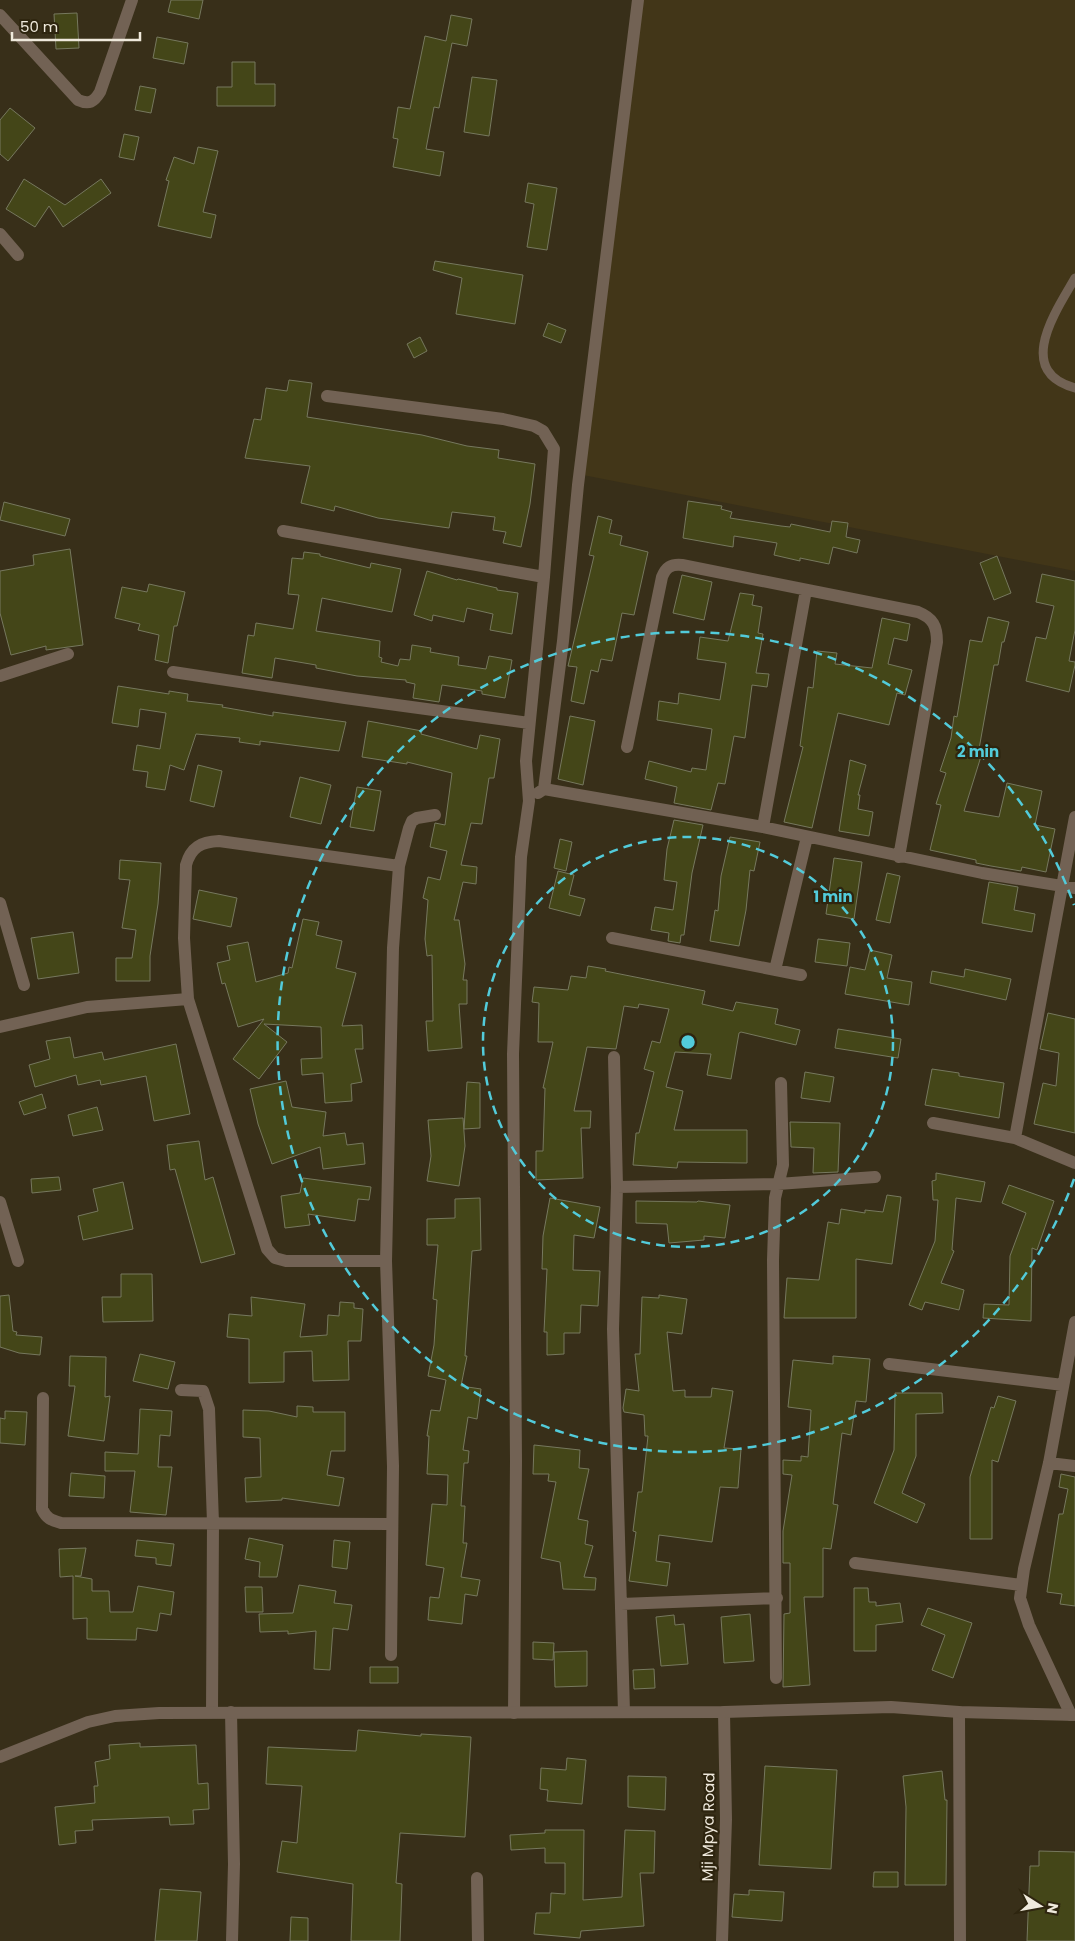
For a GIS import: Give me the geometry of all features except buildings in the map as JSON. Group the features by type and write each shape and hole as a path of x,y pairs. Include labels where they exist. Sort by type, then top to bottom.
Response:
{"street":[{"path":"0,15 78,100 87,103 95,100 100,92 132,0"},
{"path":"544,789 563,641 578,485 638,0"},
{"path":"0,234 18,255"},
{"path":"327,396 503,419 534,426 543,431 554,449 526,761 529,800 521,856 512,1054 516,1461 514,1713"},
{"path":"283,531 544,577"},
{"path":"627,747 665,569 674,564 918,612 928,617 936,628 937,642 899,856"},
{"path":"763,827 806,590"},
{"path":"0,676 68,654"},
{"path":"174,672 529,723"},
{"path":"529,800 544,789 763,827 982,873 1075,888"},
{"path":"390,1655 393,1466 386,1262 393,948 399,866 412,822 423,816 435,815"},
{"path":"1015,1138 1075,817"},
{"path":"775,970 807,836"},
{"path":"386,1262 286,1262 275,1258 267,1249 188,998 184,938 186,865 188,856 197,846 219,841 399,866"},
{"path":"0,903 24,986"},
{"path":"612,938 801,974"},
{"path":"0,1027 87,1007 188,998"},
{"path":"614,1057 616,1187 613,1330 624,1712"},
{"path":"776,1678 777,1598 772,1347 773,1222 778,1184 783,1165 781,1083"},
{"path":"933,1123 1015,1138 1075,1163"},
{"path":"616,1187 778,1184 875,1177"},
{"path":"0,1202 18,1261"},
{"path":"0,1757 88,1722 115,1716 212,1712 724,1712 891,1707 959,1712 1073,1715 1024,1611 1020,1598 1021,1585 1049,1463 1075,1322"},
{"path":"888,1364 1063,1385"},
{"path":"181,1390 203,1391 208,1402 212,1523 212,1712"},
{"path":"43,1398 42,1509 45,1516 50,1520 61,1523 392,1524"},
{"path":"1049,1463 1075,1466"},
{"path":"855,1563 1021,1585"},
{"path":"622,1604 777,1598"},
{"path":"231,1712 234,1864 232,1941"},
{"name":"Mji Mpya Road","path":"722,1941 726,1819 724,1712"},
{"path":"959,1712 960,1941"},
{"path":"477,1878 478,1941"}],"lane":[{"path":"1075,278 1048,327 1042,347 1045,365 1055,379 1075,388"}],"shaded area":[{"path":"642,0 1075,0 1075,571 583,475"}]}
